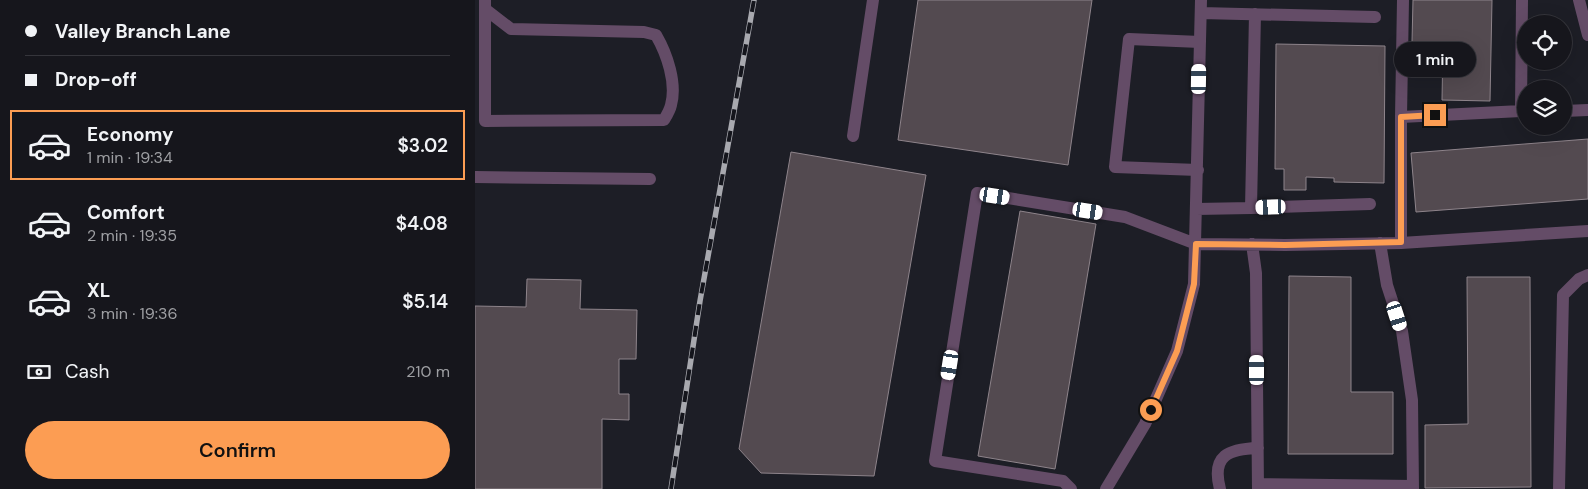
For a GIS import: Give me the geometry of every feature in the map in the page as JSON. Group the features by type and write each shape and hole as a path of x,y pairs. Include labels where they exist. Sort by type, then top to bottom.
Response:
{"street":[{"path":"853,136 873,0"},
{"path":"1401,242 1403,0"},
{"path":"1522,0 1523,80"},
{"path":"1579,0 1588,35"},
{"path":"485,5 511,29 644,32 656,35 667,58 672,88 671,104 665,120 480,121 485,5"},
{"path":"1106,489 1145,424 1177,351 1194,284 1201,6 1255,14 1375,18"},
{"path":"1251,208 1255,14"},
{"path":"1197,170 1115,167 1129,40 1200,42"},
{"path":"1572,111 1588,110"},
{"path":"1401,117 1517,111"},
{"path":"475,177 650,179"},
{"path":"1071,489 1063,481 935,461 977,193 1125,217 1196,244 1380,243 1588,231"},
{"path":"1196,209 1370,204"},
{"path":"1252,244 1256,273 1258,487 1413,487 1413,400 1402,331 1387,285 1380,243"},
{"path":"1559,489 1563,294 1579,279 1588,275"},
{"path":"1220,489 1218,476 1220,460 1234,450 1258,448"}],"building":[{"path":"918,0 1092,0 1068,165 898,140"},
{"path":"1413,0 1492,0 1490,101 1442,100 1443,43 1412,42"},
{"path":"1276,44 1385,46 1384,183 1334,182 1334,178 1306,177 1306,190 1284,190 1284,169 1275,169"},
{"path":"1588,139 1588,199 1416,212 1411,153"},
{"path":"791,152 926,175 874,476 761,473 739,449"},
{"path":"1020,211 1096,224 1055,469 978,456"},
{"path":"1289,276 1351,277 1351,392 1393,392 1393,454 1288,454"},
{"path":"1467,277 1530,277 1531,487 1425,488 1425,425 1468,424"},
{"path":"527,279 581,280 580,309 637,310 636,359 619,359 619,394 629,394 629,420 602,419 602,489 475,489 475,306 526,307"}],"railway":[{"path":"671,489 700,301 754,0"}],"route":[{"path":"1151,410 1177,351 1194,284 1196,244 1285,245 1401,242 1401,117 1435,115"}]}
